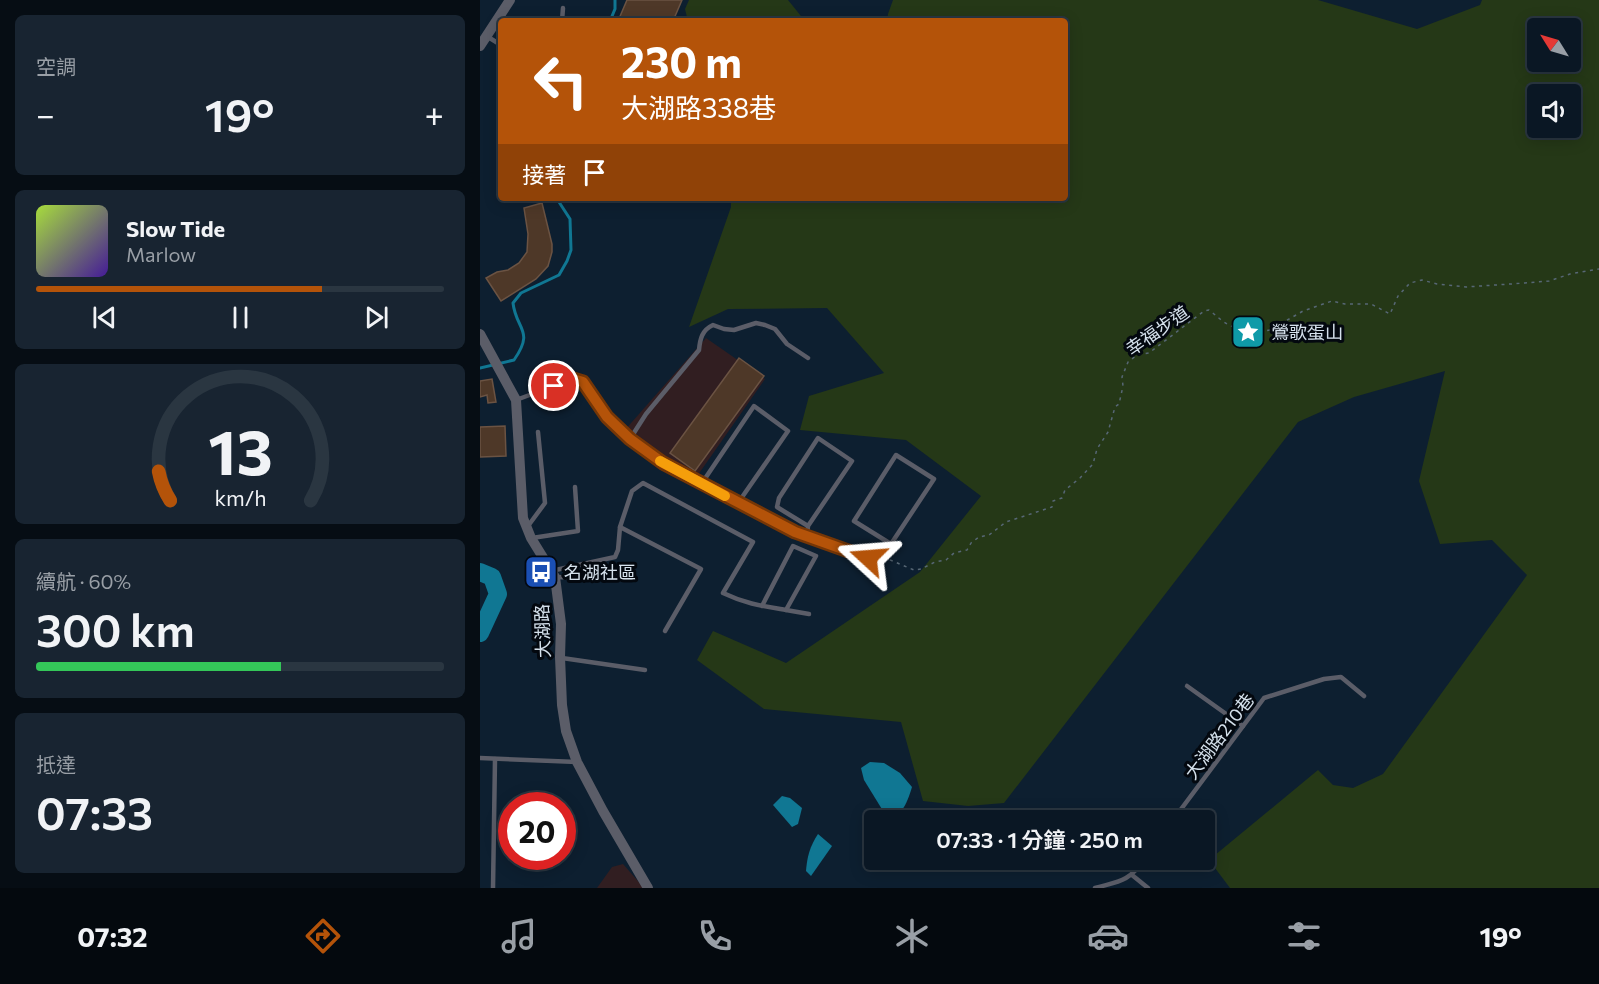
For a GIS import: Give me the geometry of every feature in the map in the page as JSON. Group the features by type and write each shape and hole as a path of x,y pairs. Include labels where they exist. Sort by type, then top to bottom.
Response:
{"street":[{"path":"498,18 510,0"},
{"path":"483,41 498,18"},
{"name":"大湖路","path":"480,334 516,400 523,518 553,574 561,624 562,705 567,731 577,762 648,888"}],"lane":[{"path":"562,18 563,8"},
{"path":"483,41 498,44"},
{"path":"630,439 646,414 699,350 703,333 713,325 734,330 756,323 765,325 775,329 787,344 808,358"},
{"path":"516,400 573,379 583,382 607,417 630,439 663,463 807,536 868,558 891,544 934,479 896,455 854,521 891,544"},
{"path":"702,483 754,406 788,431 738,503"},
{"path":"529,533 545,503 538,432"},
{"path":"807,536 808,526 852,461 818,438 778,498 777,507 808,526"},
{"path":"553,574 615,557 618,550 620,527 632,491 643,483 753,542 723,593 743,602 809,614"},
{"path":"529,533 578,531 575,488"},
{"path":"620,527 701,569 665,631"},
{"path":"762,606 793,546 816,556 786,610"},
{"path":"553,574 621,579"},
{"path":"560,657 645,670"},
{"name":"大湖路210巷","path":"1180,810 1264,698 1324,679 1341,677 1364,696"},
{"path":"1187,686 1243,726"},
{"path":"480,758 577,762"},
{"path":"493,888 495,759"},
{"path":"1095,888 1124,880 1136,870"},
{"path":"1132,875 1148,888"}],"path":[{"name":"幸福步道","path":"877,554 914,570 921,569 935,562 946,560 954,553 967,550 971,543 979,537 989,535 1006,522 1052,507 1053,501 1062,498 1065,490 1093,464 1097,449 1108,432 1115,407 1119,404 1123,386 1122,377 1128,362 1137,355 1149,353 1204,311 1209,310 1231,327 1252,333 1270,330 1303,311 1332,301 1345,304 1371,304 1390,314 1398,296 1410,283 1422,280 1466,287 1549,281 1570,274 1599,269"}],"shaded area":[{"path":"706,338 765,379 693,482 645,457 624,431"},
{"path":"623,864 644,888 597,888 612,867"}],"green space":[{"path":"689,0 788,0 803,18 687,18 685,9"},
{"path":"893,0 1318,0 1417,29 1480,5 1482,0 1599,0 1599,888 1230,888 1215,868 1215,855 1318,770 1333,785 1353,788 1383,774 1527,575 1492,540 1440,544 1419,481 1445,371 1354,397 1298,422 1004,803 968,806 923,801 901,722 764,709 697,660 713,631 786,663 920,572 981,496 906,440 800,430 809,396 884,373 827,308 728,309 689,327 731,207 731,201 1068,201 1068,18 887,18"}],"water":[{"path":"870,762 884,763 900,773 912,787 902,810 882,810 864,780 861,768"},
{"path":"782,796 790,798 802,808 798,824 792,827 773,805"},
{"path":"818,834 832,846 811,876 806,871 807,861"}],"building":[{"path":"627,0 682,0 674,18 619,18"},
{"path":"542,203 552,244 548,266 536,279 501,301 486,278 497,272 508,270 519,263 527,252 528,234 524,208"},
{"path":"739,358 764,376 695,471 670,453"},
{"path":"492,379 496,402 488,403 487,395 480,397 480,381"},
{"path":"505,426 506,456 480,457 480,427"}],"waterway":[{"path":"611,18 615,9 615,0"},
{"path":"480,368 514,360 524,336 513,303 521,293 559,275 567,261 571,250 570,219 559,201"},
{"path":"480,572 492,577 498,594 480,633"}],"slow traffic":[{"path":"660,461 725,496"}],"place":[{"name":"鶯歌蛋山","path":"1248,332"},
{"name":"名湖社區","path":"541,572"}],"route":[{"path":"554,386 573,379 583,382 607,417 630,439 663,463 795,532 868,558"}]}
